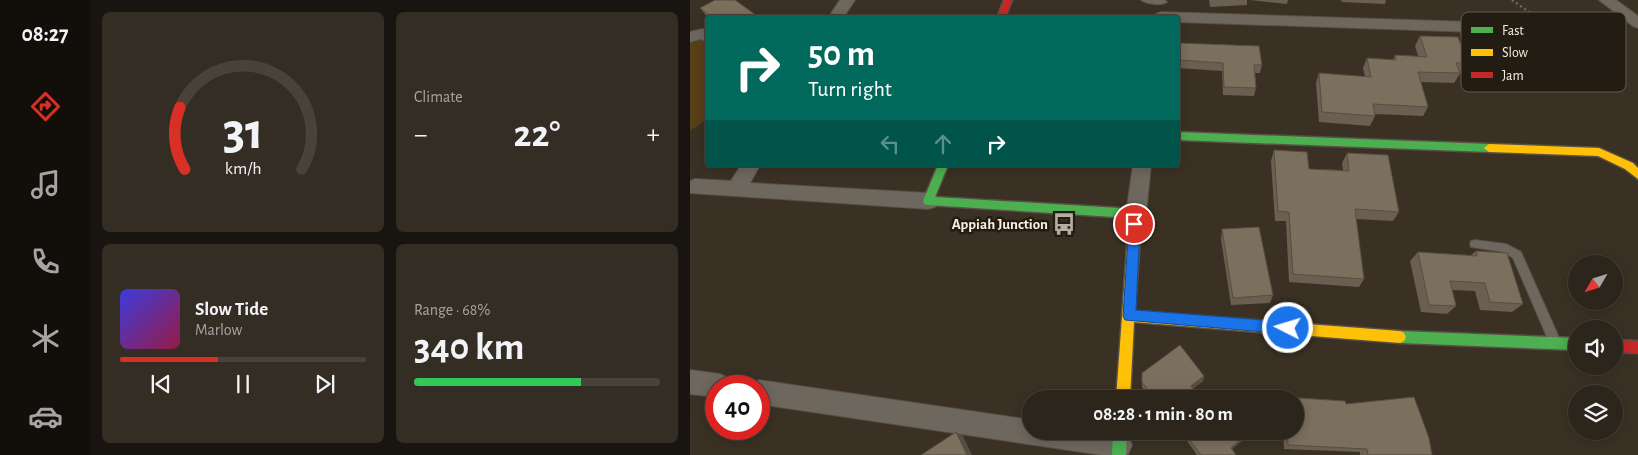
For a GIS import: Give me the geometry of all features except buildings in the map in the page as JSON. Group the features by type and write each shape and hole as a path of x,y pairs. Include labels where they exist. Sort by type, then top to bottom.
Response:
{"street":[{"path":"837,15 848,0"},
{"path":"1002,15 1008,0"},
{"path":"1606,0 1623,12"},
{"path":"1162,9 1461,25"},
{"path":"1626,14 1638,23"},
{"path":"690,36 702,34 705,36"},
{"path":"1180,136 1600,152 1629,166 1638,175"},
{"path":"736,189 750,167"},
{"path":"928,201 942,167"},
{"path":"1124,390 1133,234 1142,167"},
{"path":"695,188 1136,214"},
{"path":"1129,316 1387,336 1568,344"},
{"path":"1623,346 1638,347"},
{"path":"690,382 705,384"},
{"path":"770,394 1119,444"}],"lane":[{"path":"1145,0 1162,9"},
{"path":"1475,244 1506,248 1517,255 1556,343"}],"shaded area":[{"path":"699,38 705,42 705,120 690,131 690,42"}],"traffic: fast":[{"path":"1180,136 1489,148"},
{"path":"942,167 928,201 1136,214 1135,221"},
{"path":"1400,337 1568,344"},
{"path":"1119,455 1120,440"}],"traffic: slow":[{"path":"1489,148 1599,152 1629,166 1638,175"},
{"path":"1124,390 1135,221"},
{"path":"1129,316 1400,337"}],"traffic: jam":[{"path":"1002,15 1008,0"},
{"path":"1623,346 1638,347"}],"place":[{"name":"Appiah Junction","path":"1064,224"}],"route":[{"path":"1134,224 1129,316 1288,328"}]}
